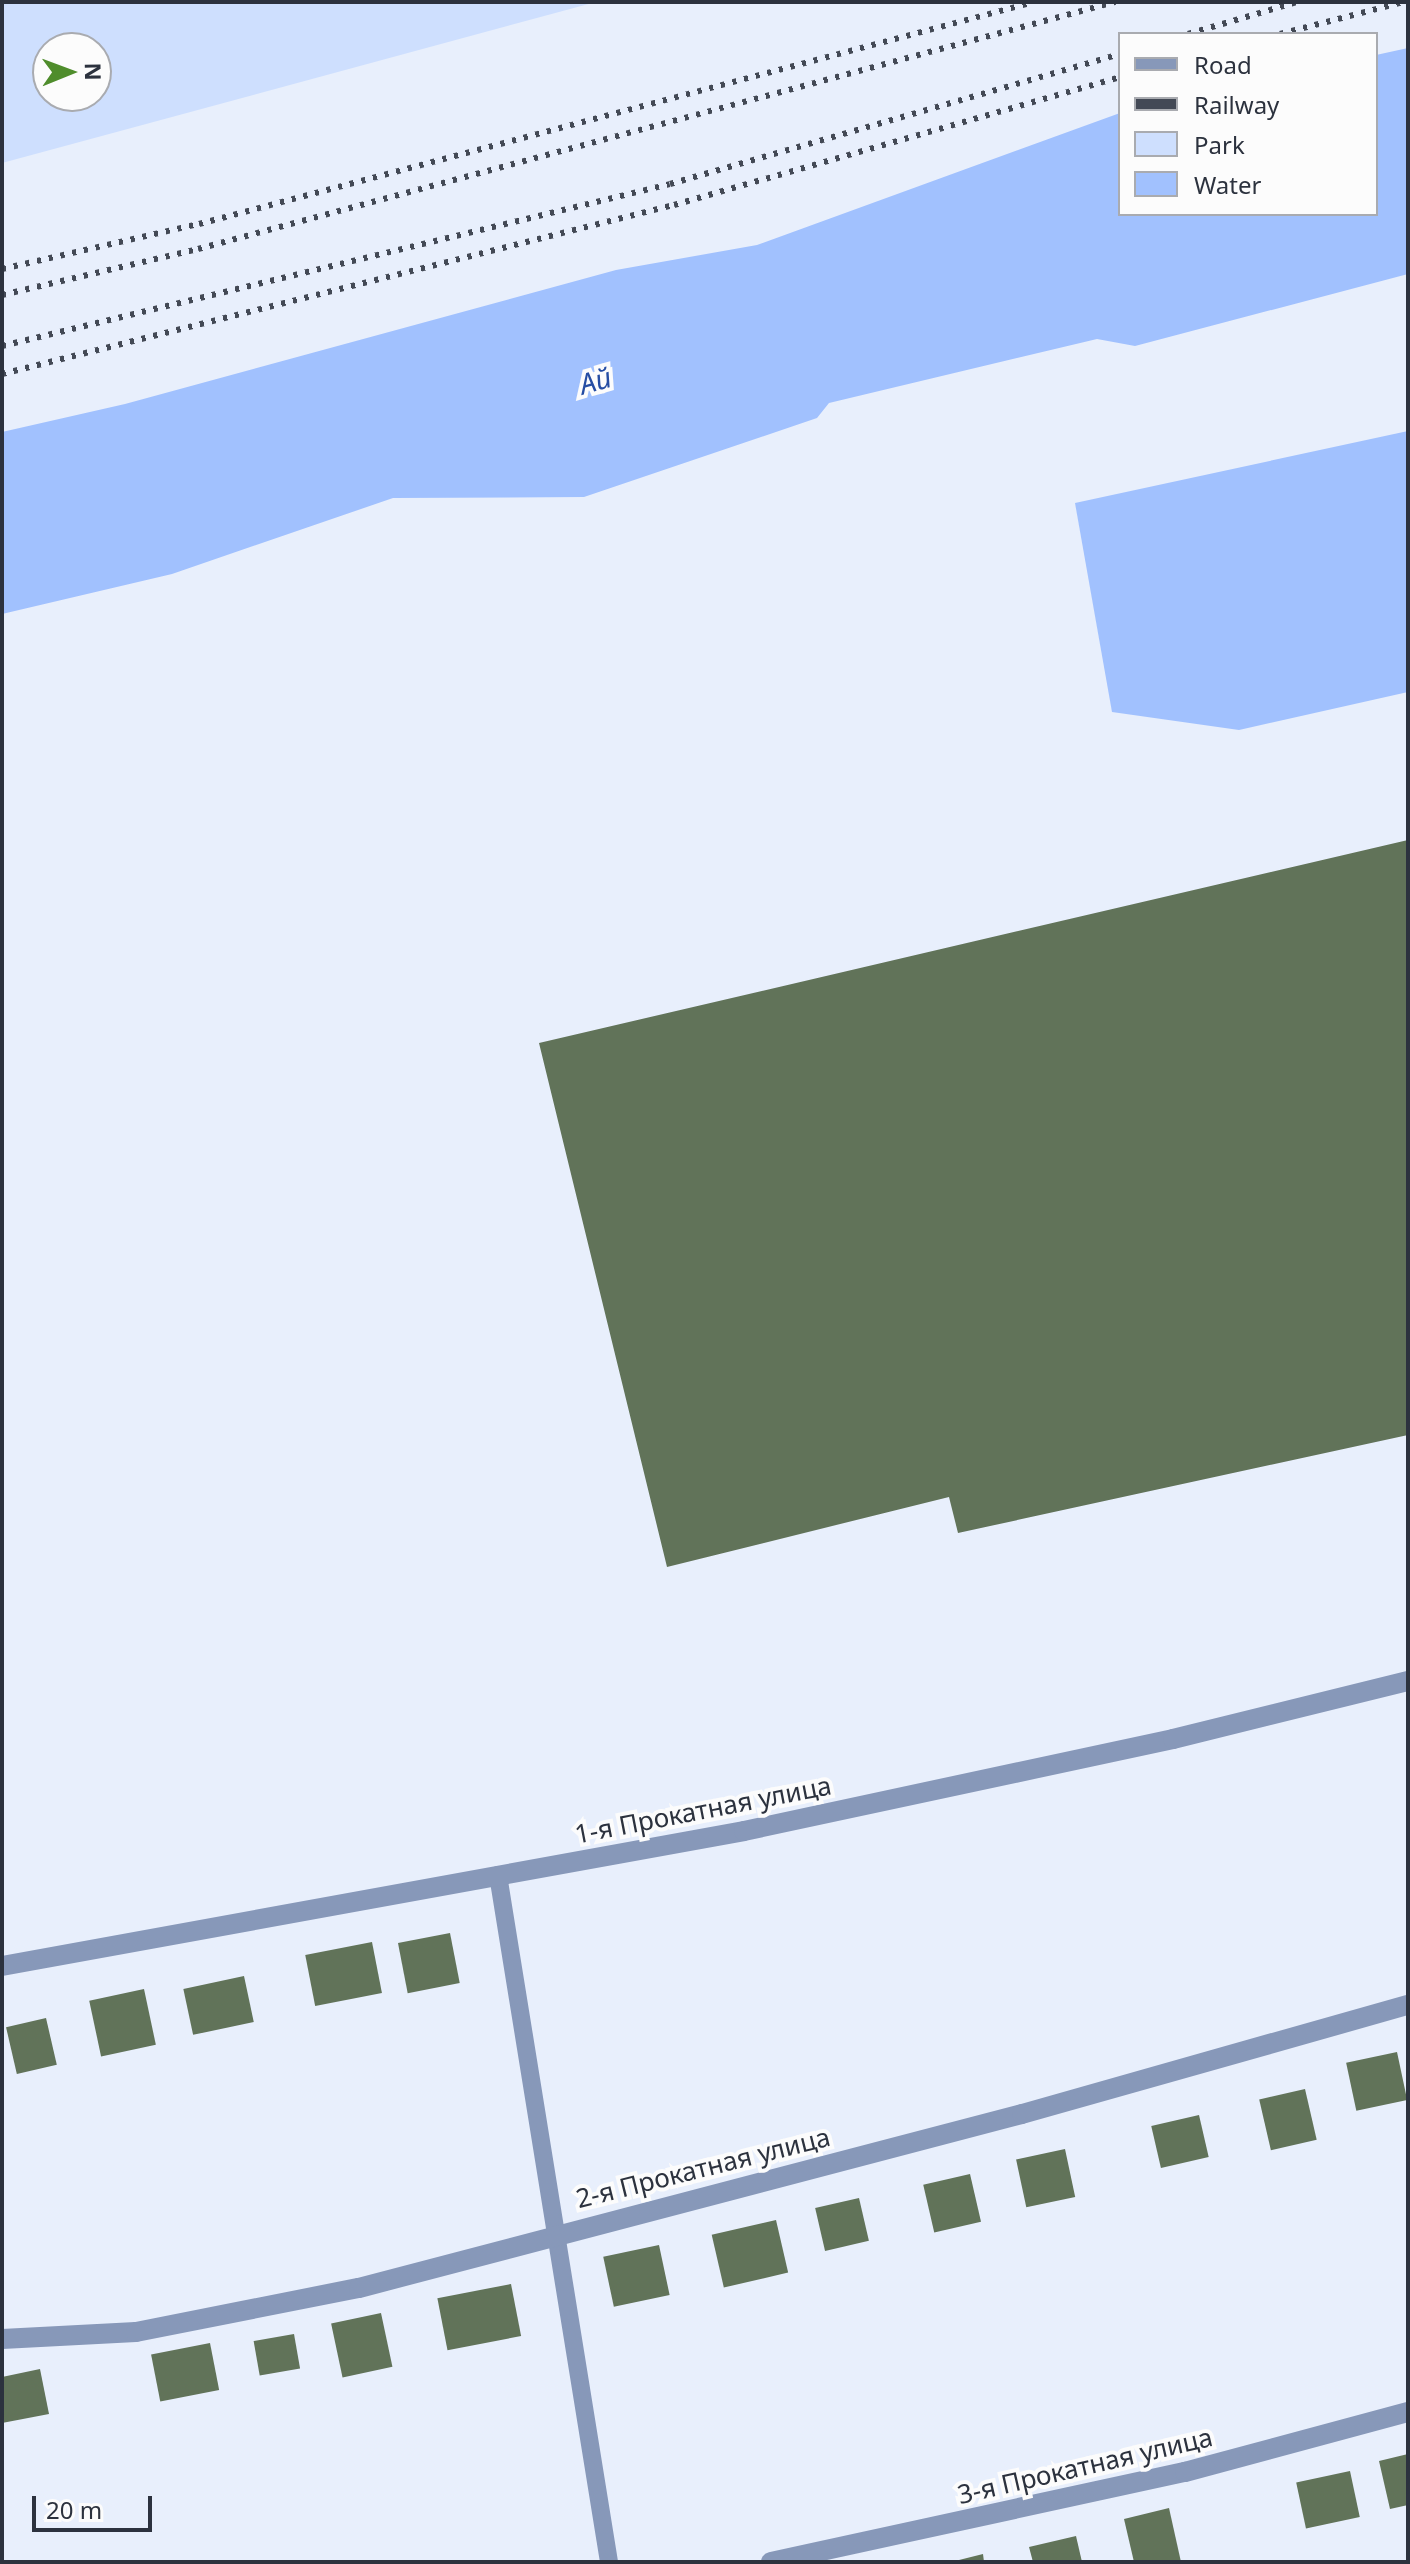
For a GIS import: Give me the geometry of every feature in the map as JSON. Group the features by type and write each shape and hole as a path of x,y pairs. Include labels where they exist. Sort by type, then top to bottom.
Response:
{"street":[{"name":"1-я Прокатная улица","path":"2,1966 759,1828 1173,1739 1408,1681"},
{"name":"2-я Прокатная улица","path":"2,2339 151,2329 359,2288 556,2233 1022,2114 1408,2005"},
{"name":"3-я Прокатная улица","path":"771,2562 1185,2472 1408,2412"}],"lane":[{"path":"498,1875 609,2562"}],"green space":[{"path":"2,2 596,2 2,163"}],"water":[{"name":"Ай","path":"1408,48 1408,274 1135,346 1097,339 829,403 817,418 584,497 393,498 172,574 2,614 2,432 125,404 616,270 757,245 1118,114 1118,216 1378,216 1378,55"},
{"path":"1408,431 1408,692 1239,730 1112,712 1075,503"}],"building":[{"path":"1408,840 1408,1435 958,1533 949,1497 667,1567 539,1043"},
{"path":"450,1933 460,1983 408,1993 398,1943"},
{"path":"372,1942 382,1993 315,2006 305,1955"},
{"path":"244,1976 254,2022 193,2035 183,1989"},
{"path":"144,1989 156,2045 101,2056 89,2001"},
{"path":"46,2018 57,2065 17,2074 6,2027"},
{"path":"1397,2052 1407,2100 1356,2111 1346,2063"},
{"path":"1305,2089 1317,2140 1271,2150 1259,2100"},
{"path":"1199,2115 1209,2157 1161,2168 1151,2126"},
{"path":"1065,2149 1075,2197 1026,2207 1016,2159"},
{"path":"970,2174 981,2222 934,2233 923,2185"},
{"path":"859,2198 869,2241 825,2251 815,2208"},
{"path":"776,2220 788,2273 724,2287 712,2235"},
{"path":"659,2245 670,2295 614,2307 603,2257"},
{"path":"511,2284 521,2336 447,2350 437,2298"},
{"path":"381,2313 392,2367 343,2377 331,2324"},
{"path":"294,2334 300,2368 260,2376 254,2341"},
{"path":"210,2343 219,2390 160,2402 151,2354"},
{"path":"40,2369 49,2414 2,2423 2,2377"},
{"path":"1408,2454 1408,2505 1390,2509 1379,2461"},
{"path":"1350,2471 1360,2517 1306,2528 1296,2482"},
{"path":"1169,2508 1181,2562 1134,2562 1124,2519"},
{"path":"1076,2536 1082,2562 1033,2562 1029,2547"},
{"path":"983,2554 984,2562 955,2561"}],"railway":[{"path":"2,269 199,224 1034,2"},
{"path":"2,295 198,249 1115,2"},
{"path":"1195,32 1297,2"},
{"path":"1288,32 1404,2"},
{"path":"2,346 670,184 1118,55"},
{"path":"2,374 674,205 1118,78"}]}
